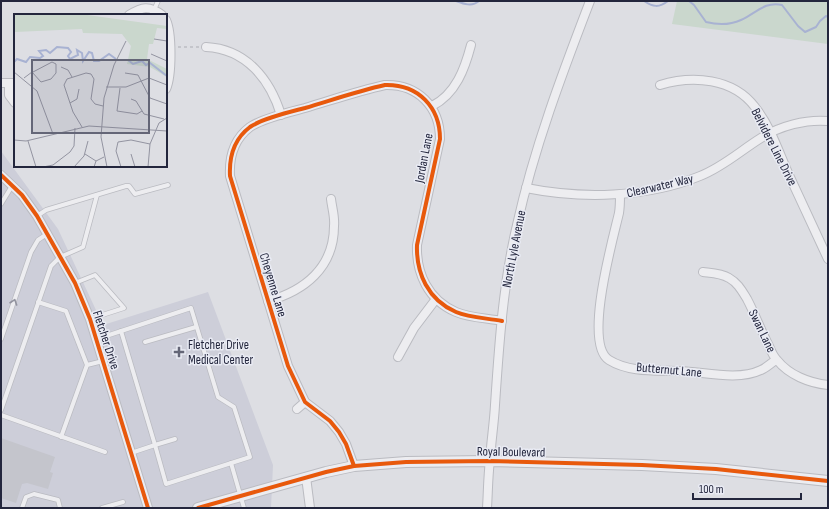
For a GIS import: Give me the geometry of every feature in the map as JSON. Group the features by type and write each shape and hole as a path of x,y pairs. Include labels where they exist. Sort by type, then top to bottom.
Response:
{"street":[{"name":"North Lyle Avenue","path":"487,508 489,461 495,413 502,321 509,264 526,188 548,112 590,1"},
{"path":"131,14 139,9 148,8 160,14"},
{"path":"167,23 169,29 170,47 170,72 167,84"},
{"path":"206,47 221,49 241,58 252,66 262,76 274,93 281,115 385,85 406,88 420,96 432,106 442,99 457,83 466,64 471,45"},
{"name":"Belvidere Line Drive","path":"660,85 690,79 719,83 730,87 748,99 756,108 770,133 828,259"},
{"path":"8,83 10,95 14,101"},
{"name":"Jordan Lane","path":"432,106 438,119 440,139 418,234 416,255 420,274 425,285 436,299 446,307 456,312 474,317 502,321"},
{"name":"Cheyenne Lane","path":"281,115 259,123 247,130 239,139 232,151 230,167 233,186 288,366 305,402 330,421 339,432 346,444 354,466"},
{"name":"Clearwater Way","path":"526,188 561,192 620,195 661,188 700,177 724,165 754,142 770,133 801,123 828,121"},
{"name":"Fletcher Drive","path":"1,175 22,195 37,216 75,283 97,339 148,508"},
{"name":"Butternut Lane","path":"620,195 619,211 612,238 600,303 599,340 600,349 604,356 616,363 634,369 742,375 762,370 776,360"},
{"path":"268,301 287,295 299,289 320,269 329,253 334,232 334,218 331,199"},
{"name":"Swan Lane","path":"703,272 722,274 738,285 750,305 756,321 776,360 794,375 815,383 828,385"},
{"path":"398,357 414,328 436,299"},
{"path":"297,409 305,402"},
{"name":"Royal Boulevard","path":"198,508 306,477 354,466 406,462 582,462 663,466 828,481"},
{"path":"306,477 310,508"}],"lane":[{"path":"154,10 158,1"},
{"path":"37,216 46,210 126,186 129,186 135,194 168,185"},
{"path":"1,204 12,186"},
{"path":"1,410 51,266 60,256 83,247 97,195"},
{"path":"1,339 31,252 38,240 47,234"},
{"path":"75,283 95,276 124,308 90,319"},
{"path":"38,302 66,311 87,365 61,437"},
{"path":"97,339 120,331 191,308 218,398 234,407 250,457 166,484 120,331"},
{"path":"145,342 196,327"},
{"path":"87,365 103,360"},
{"path":"1,415 105,452"},
{"path":"131,453 175,439"},
{"path":"231,463 244,508"},
{"path":"22,508 26,497 34,494 58,500 60,508"},
{"path":"102,508 123,502"}],"path":[{"path":"170,47 206,47"}],"shaded area":[{"path":"677,1 828,1 828,44 672,24"},
{"path":"1,151 58,229 103,325 208,292 273,465 271,508 1,508"}],"building":[{"path":"1,438 55,457 50,472 53,473 48,489 27,483 22,484 16,503 1,498"}],"waterway":[{"path":"359,1 368,1"},
{"path":"456,1 465,4 474,4 479,1"},
{"path":"644,1 650,5 656,6 662,5 668,1"},
{"path":"689,1 694,5 706,22 715,24 737,22 761,8 776,4 782,5 798,26 805,32 816,27 826,16 828,17"}],"cycle path":[{"path":"354,466 346,444 339,432 330,421 305,402 288,366 230,176 230,162 236,143 250,127 284,113 385,85 397,86 417,93 425,100 436,117 440,139 417,245 417,255 422,275 431,293 446,307 467,316 502,321"},
{"path":"1,175 22,195 37,216 75,283 90,319 148,508"},
{"path":"198,508 326,472 354,466 406,462 489,461 642,465 716,469 828,481"}],"place":[{"name":"Fletcher Drive Medical Center","path":"179,352"}]}
